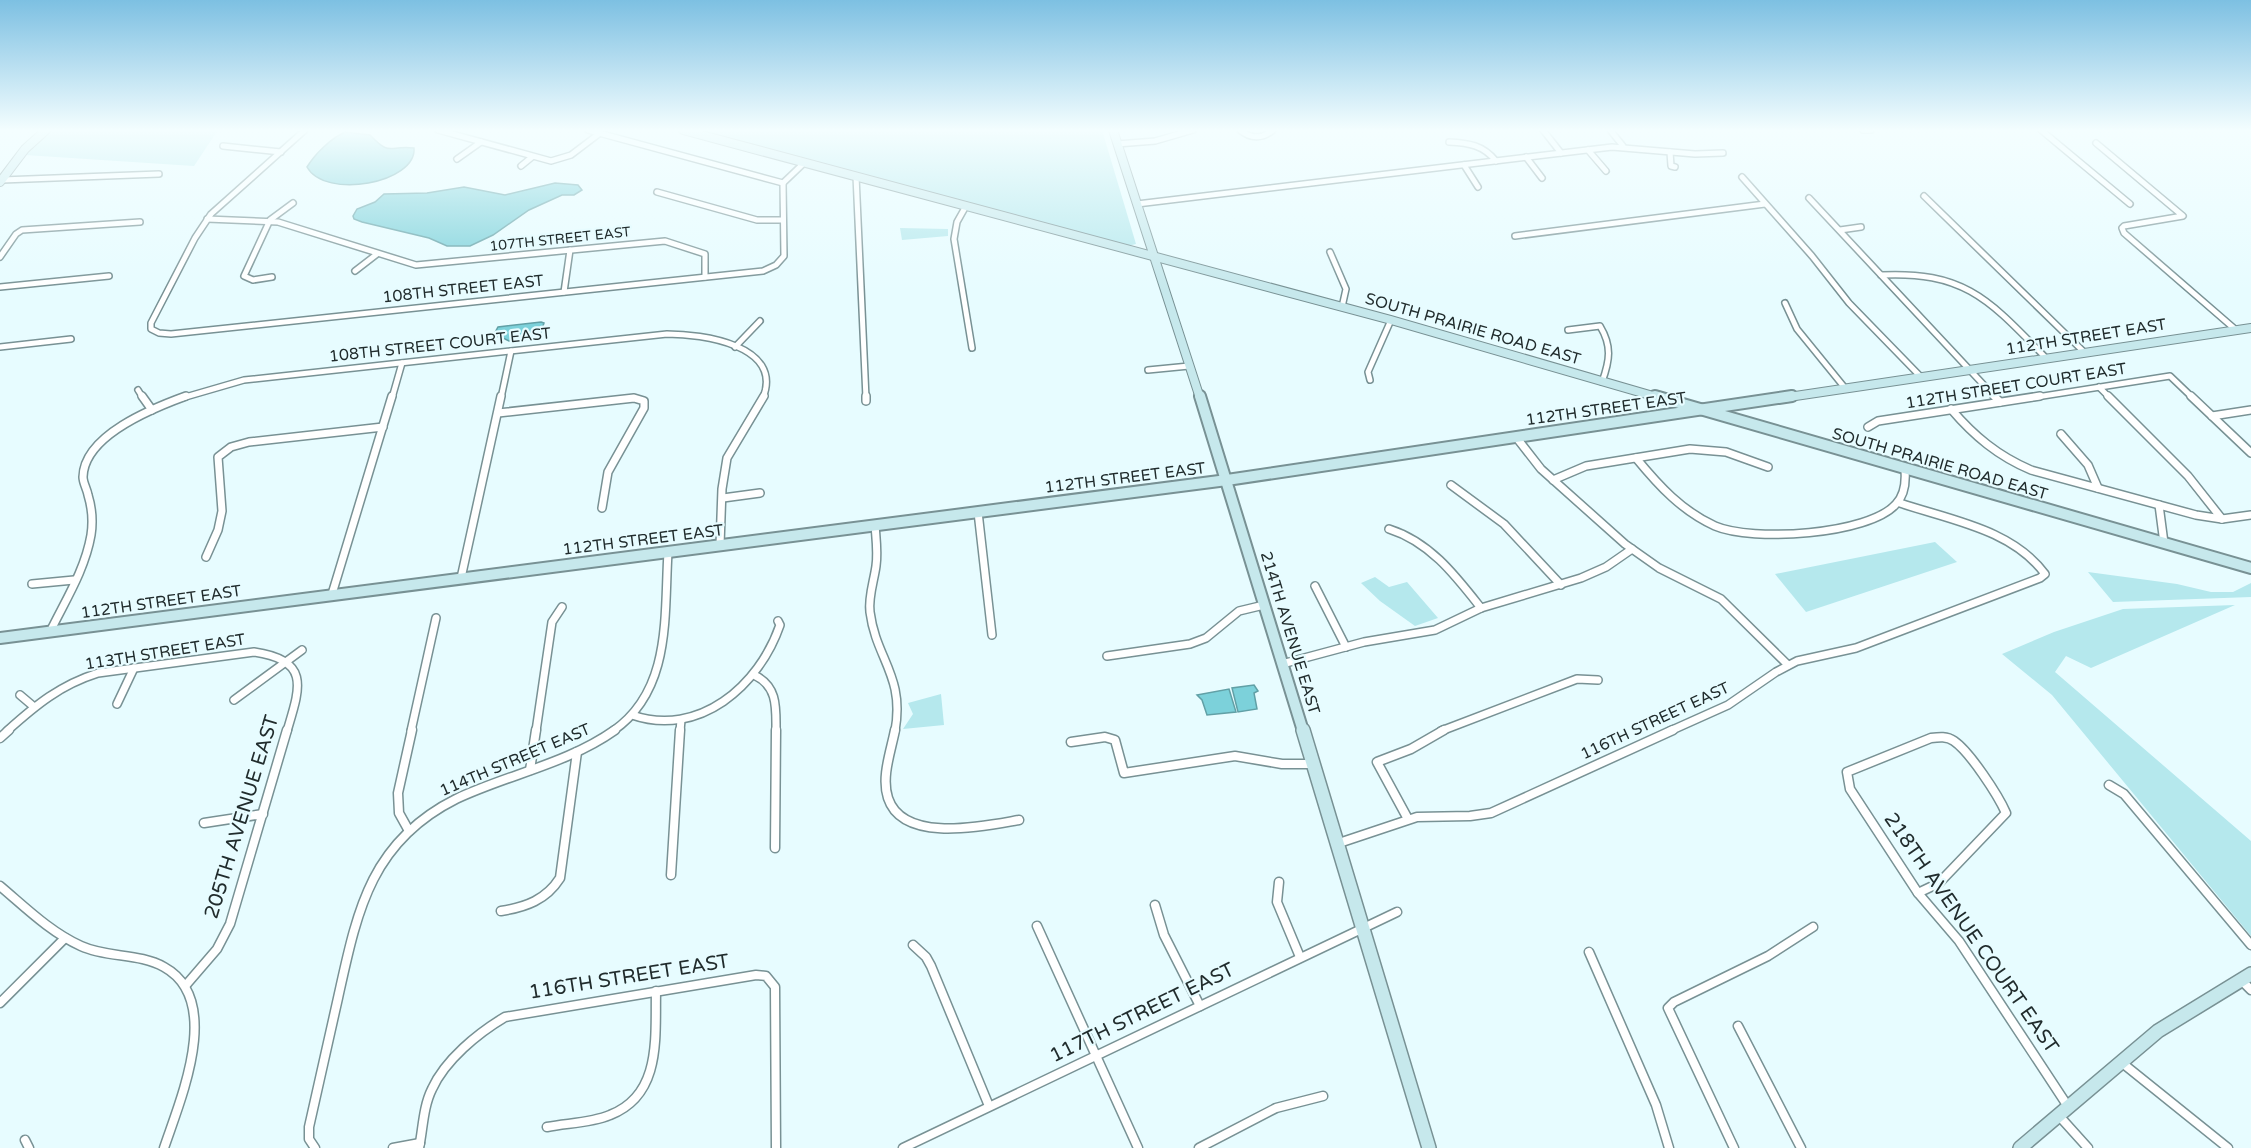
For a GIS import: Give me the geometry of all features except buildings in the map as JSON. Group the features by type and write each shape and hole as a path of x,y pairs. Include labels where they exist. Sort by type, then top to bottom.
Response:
{"street":[{"path":"207,219 244,184"},
{"path":"657,192 757,220 783,220 783,184"},
{"path":"856,184 866,401"},
{"name":"SOUTH PRAIRIE ROAD EAST","path":"881,184 1391,320 1731,420 2251,568"},
{"name":"214TH AVENUE EAST","path":"1130,184 1227,480 1429,1148"},
{"path":"1137,204 1308,184"},
{"path":"1476,184 1478,187"},
{"path":"1748,184 1812,256 1849,303 1922,377"},
{"path":"2105,184 2130,204"},
{"path":"2147,184 2182,213 2182,217 2124,226 2122,230 2236,330"},
{"path":"221,194 231,195"},
{"path":"1924,196 2084,352"},
{"path":"1809,198 2000,402"},
{"path":"272,277 253,280 244,276 270,220 293,203"},
{"path":"1515,236 1765,204"},
{"path":"966,206 957,222 954,239 972,348"},
{"path":"207,219 270,220 377,254"},
{"name":"108TH STREET EAST","path":"207,219 151,323 150,328 153,330 171,334 759,271 776,265 784,256 783,220"},
{"path":"0,256 16,234 22,230 140,222"},
{"path":"1840,230 1861,227"},
{"path":"1130,250 1141,248 1149,240"},
{"name":"107TH STREET EAST","path":"377,254 416,265 661,241 704,254 706,258 705,277"},
{"path":"564,291 570,250"},
{"path":"1330,252 1345,284 1342,307"},
{"path":"355,271 377,254"},
{"path":"1159,272 1174,262"},
{"path":"1881,275 1906,272 1930,274 1954,281 1974,291 1990,302 2046,358"},
{"path":"0,287 109,276"},
{"path":"1785,303 1797,329 1845,388"},
{"path":"1370,380 1368,372 1391,320"},
{"path":"735,346 760,321"},
{"path":"1568,330 1600,326 1607,337 1611,351 1602,382"},
{"name":"112TH STREET EAST","path":"0,638 1227,480 2251,328"},
{"name":"108TH STREET COURT EAST","path":"50,632 91,538 89,498 83,477 86,463 95,449 113,432 152,410 198,391 230,382 673,334 702,336 735,346 762,364 767,383 762,399 740,431 727,459 724,472 720,545"},
{"path":"0,346 71,339"},
{"path":"461,578 511,351"},
{"path":"333,594 402,363"},
{"path":"1148,370 1190,366"},
{"name":"112TH STREET COURT EAST","path":"1868,427 1878,421 2170,376 2212,416"},
{"path":"2099,387 2188,476 2222,519"},
{"path":"138,390 152,410"},
{"path":"498,413 634,398 645,402 645,408 608,472 602,508"},
{"path":"1665,400 1669,409 1666,415"},
{"path":"1726,406 1725,410 1731,420"},
{"path":"1951,409 1976,438 1997,455 2031,470 2196,515 2222,519 2251,515"},
{"path":"2212,416 2251,410"},
{"path":"2212,416 2251,453"},
{"path":"206,557 218,530 222,511 218,457 226,449 249,442 382,427"},
{"path":"2061,434 2086,462 2094,475 2098,489"},
{"path":"1516,437 1535,463 1632,549 1659,568 1721,599 1788,665"},
{"path":"1553,480 1586,466 1700,449 1733,454 1768,467"},
{"path":"1636,458 1677,503 1695,516 1723,529 1759,536 1794,535 1871,520 1890,511 1900,503 1905,490 1905,470"},
{"path":"1450,485 1504,524 1561,585"},
{"path":"723,498 760,493"},
{"name":"116TH STREET EAST","path":"1336,844 1367,836 1408,819 1477,817 1491,813 1728,705 1788,665 1856,648 2040,578 2044,572 2022,551 2000,537 1976,526 1946,519 1900,503"},
{"path":"2159,505 2164,543"},
{"path":"978,512 992,635"},
{"path":"875,525 877,559 871,588 870,610 876,637 891,666 897,691 896,736 885,783 889,801 898,814 921,827 938,830 962,829 1019,820"},
{"path":"1389,529 1404,532 1436,557 1450,570 1481,608"},
{"path":"1282,664 1346,647 1431,631 1481,608 1561,585 1606,567 1632,549"},
{"name":"114TH STREET EAST","path":"314,1147 309,1139 309,1126 362,897 376,870 410,831 449,803 577,752 606,736 632,715 647,694 659,662 668,552"},
{"path":"32,585 74,580"},
{"path":"1316,586 1346,647"},
{"path":"1107,656 1200,641 1239,611 1264,604"},
{"path":"530,770 552,622 562,607"},
{"path":"410,831 399,813 398,793 436,618"},
{"path":"632,715 657,722 681,720 726,699 754,675 776,636 780,626 778,621"},
{"path":"234,700 302,651"},
{"name":"113TH STREET EAST","path":"0,738 33,706 54,691 98,673 254,652 276,655 287,662"},
{"name":"205TH AVENUE EAST","path":"186,985 217,949 230,924 296,702 298,676 287,662"},
{"path":"117,704 134,668"},
{"path":"754,675 768,683 776,704 776,848"},
{"path":"1408,819 1377,762 1411,749 1447,728 1577,679 1598,680"},
{"path":"20,695 33,706"},
{"path":"671,874 681,720"},
{"path":"1071,742 1105,737 1115,740 1124,773 1235,756 1281,764 1311,764"},
{"name":"218TH AVENUE COURT EAST","path":"1917,893 1939,883 2006,813 2000,800 1966,755 1954,741 1945,737 1931,738 1850,770 1846,777 1850,789 1917,893 1959,941 2088,1148"},
{"path":"501,911 539,902 561,878 577,752"},
{"path":"2109,785 2124,794 2251,945"},
{"path":"204,823 262,814"},
{"path":"1279,882 1277,902 1300,957"},
{"path":"0,886 45,926 65,938 96,951 142,959 163,966 186,985 194,1006 196,1024 194,1047 164,1148"},
{"path":"1155,905 1164,935 1200,1006"},
{"name":"117TH STREET EAST","path":"903,1148 1397,912"},
{"path":"1037,926 1138,1148"},
{"path":"1734,1148 1668,1008 1674,1002 1768,956 1813,927"},
{"path":"0,1003 65,938"},
{"path":"913,945 926,957 931,966 989,1106"},
{"path":"1589,952 1656,1105 1669,1148"},
{"name":"116TH STREET EAST","path":"420,1145 430,1095 438,1078 495,1022 513,1015 756,975 770,979 775,987 776,1148"},
{"path":"2020,1148 2065,1113 2121,1062 2180,1017 2248,981"},
{"path":"547,1127 611,1115 628,1106 642,1094 649,1080 653,1062 656,991"},
{"path":"1738,1026 1801,1148"},
{"path":"2121,1062 2228,1148"},
{"path":"1199,1148 1276,1108 1323,1096"},
{"path":"393,1148 420,1145"}],"shaded area":[{"path":"553,184 578,185 582,190 574,195 562,195 529,210 493,235 470,246 447,246 429,238 362,222 354,219 353,216 357,209 375,202 384,194 427,193 464,187 505,195"},
{"path":"893,184 1118,184 1136,244 1128,246"},
{"path":"900,228 948,229 948,236 902,240"},
{"path":"544,323 539,338 509,341 499,336 492,338 498,327"},
{"path":"1935,542 1957,562 1806,612 1775,574"},
{"path":"2088,572 2177,584 2211,592 2233,592 2251,583 2251,597 2113,602"},
{"path":"1375,577 1389,587 1407,582 1438,618 1415,626 1380,601 1361,583"},
{"path":"2235,605 2091,668 2066,656 2055,672 2251,841 2251,936 2052,695 2002,654 2054,632 2123,609"},
{"path":"1254,685 1258,691 1254,693 1257,709 1238,712 1232,688"},
{"path":"1229,689 1236,712 1207,715 1202,700 1197,695"},
{"path":"941,694 944,725 903,729 913,714 908,703"}]}
